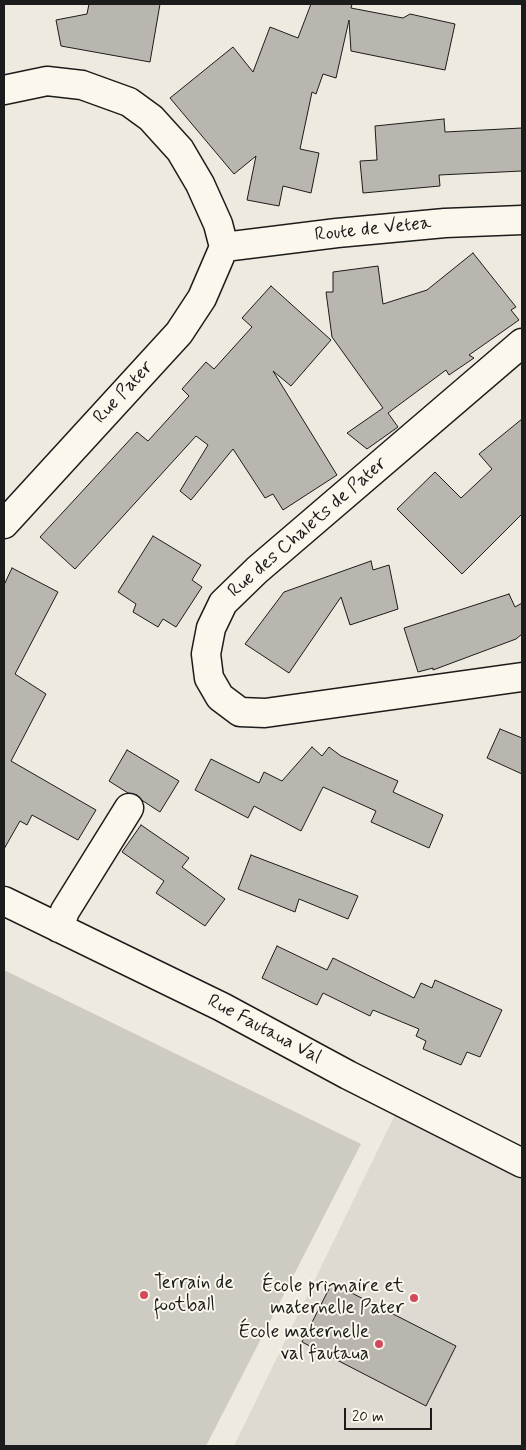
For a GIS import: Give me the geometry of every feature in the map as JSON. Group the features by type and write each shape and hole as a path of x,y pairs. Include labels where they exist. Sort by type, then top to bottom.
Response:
{"street":[{"path":"4,90 47,81 82,85 129,102 151,118 180,150 204,192 218,224 224,248"},
{"name":"Route de Vetea","path":"224,248 356,231 445,223 522,220"},
{"name":"Rue Pater","path":"8,514 179,333 202,298 224,248"},
{"name":"Rue des Chalets de Pater","path":"522,342 264,564 223,603 211,628 206,654 209,678 220,697 240,712 265,713 522,677"},
{"path":"58,928 66,911 129,808"},
{"name":"Rue Fautaua Val","path":"4,901 222,1007 357,1080 522,1163"}],"shaded area":[{"name":"Terrain de football","path":"4,970 361,1144 206,1446 4,1446"},
{"name":"École primaire et maternelle Pater","path":"406,1092 522,1151 522,1446 234,1446"}],"building":[{"path":"89,4 160,4 150,62 61,46 56,20 87,14"},
{"path":"311,4 352,4 351,8 403,18 410,14 455,24 445,70 351,51 349,20 336,78 323,74 316,94 312,92 300,149 319,153 311,193 283,186 279,206 247,200 256,156 234,174 170,98 233,47 253,72 270,27 298,38"},
{"path":"444,119 445,132 522,128 522,171 439,175 440,186 363,193 360,161 377,160 375,126"},
{"path":"473,253 516,307 511,310 519,320 469,355 474,358 449,375 446,370 388,413 398,427 367,449 347,433 383,408 332,337 326,292 333,292 333,272 378,266 383,304 427,290"},
{"path":"271,286 331,340 291,386 273,371 337,475 283,510 273,494 265,498 233,449 191,500 180,491 208,445 196,436 75,569 40,537 137,432 148,441 189,396 182,389 206,362 214,369 252,327 242,318"},
{"path":"522,419 522,514 462,574 397,509 435,472 461,498 492,469 479,454"},
{"path":"153,536 201,565 192,580 202,587 176,627 163,619 158,627 133,612 136,604 118,592"},
{"path":"371,561 373,570 389,565 398,609 350,625 341,597 289,673 245,644 284,592"},
{"path":"12,568 58,592 15,674 46,694 11,761 96,810 78,840 32,815 27,825 20,821 4,849 4,585"},
{"path":"509,594 515,607 522,603 522,634 516,639 433,670 433,668 418,672 404,628"},
{"path":"500,729 522,738 522,774 487,758"},
{"path":"312,747 322,756 329,747 341,756 398,781 393,792 443,815 429,848 371,822 376,811 323,787 301,831 254,806 248,818 195,790 211,759 259,783 264,772 282,781"},
{"path":"127,750 179,781 160,812 137,795 128,793 109,781"},
{"path":"141,825 189,858 182,867 225,899 205,926 156,893 164,881 122,852"},
{"path":"251,855 358,896 348,919 299,899 295,912 238,889"},
{"path":"277,946 327,970 333,958 414,998 421,983 432,988 435,980 502,1010 480,1057 467,1052 461,1065 423,1049 426,1041 416,1036 419,1029 373,1010 370,1016 323,993 317,1005 262,978"},
{"name":"École maternelle val fautaua","path":"332,1283 456,1346 426,1406 302,1342"}],"place":[{"name":"Terrain de football","path":"144,1295"},
{"name":"École primaire et maternelle Pater","path":"414,1298"},
{"name":"École maternelle val fautaua","path":"379,1344"}]}
